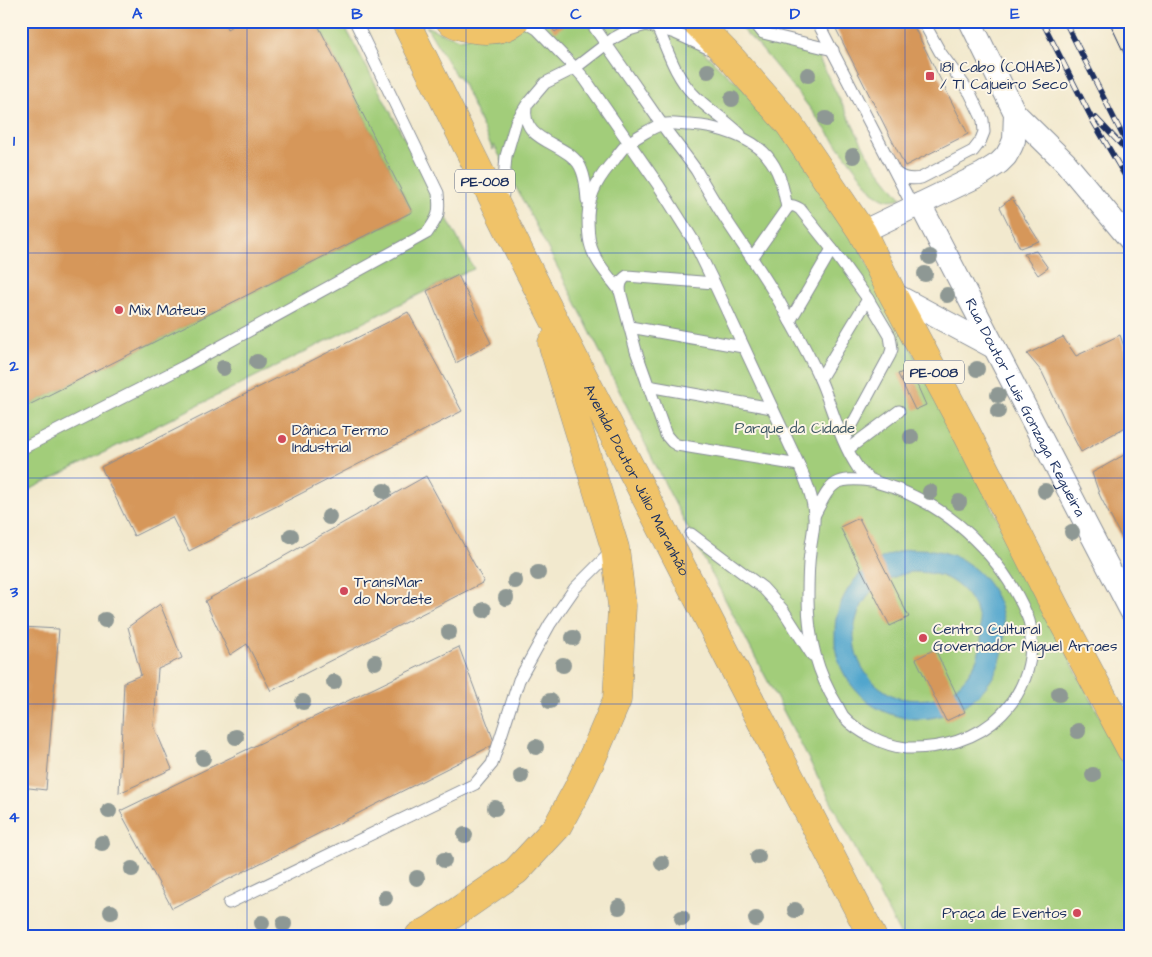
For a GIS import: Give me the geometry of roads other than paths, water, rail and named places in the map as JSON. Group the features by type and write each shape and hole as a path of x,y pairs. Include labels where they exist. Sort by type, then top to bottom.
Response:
{"highway":[{"name":"Avenida Doutor Júlio Maranhão","path":"405,21 529,270 872,936"},
{"path":"450,21 458,26 489,30 504,27 515,21"},
{"name":"PE-008","path":"695,21 789,124 862,232 880,296 965,430 1057,611 1131,750"},
{"path":"419,936 516,871 557,827 577,790 617,700 622,606 615,548 529,270"}],"street":[{"path":"970,21 1015,113 1065,162 1131,241"},
{"path":"862,232 982,174 1003,160 1014,140 1015,113"},
{"name":"Rua Doutor Luis Gonzaga Regueira","path":"917,205 995,348 1131,611"},
{"path":"880,296 995,348"}],"lane":[{"path":"21,449 183,367 427,233 436,221 440,210 438,193 355,21"},
{"path":"524,21 537,29 575,68 597,96 659,186 693,240 799,465 811,496 814,516 809,562 808,601 810,634 817,662 828,690 844,716 862,732 895,747 935,747 954,743 990,725 1017,696 1027,674 1032,653 1031,623 1010,582 990,556 961,527 938,509 895,488 871,481 853,478 835,483 828,490 814,516"},
{"path":"590,21 694,168 752,258 790,321 820,379 846,444 859,469 871,481"},
{"path":"753,21 763,32 833,50"},
{"path":"817,21 896,173 917,205"},
{"path":"896,173 907,179 915,180 921,178 973,151 980,142 984,132 983,120 970,93 940,52 923,21"},
{"path":"502,215 506,156 516,122 545,82 575,68 614,38 629,30 646,25 675,33 732,60"},
{"path":"658,28 681,79 692,93 732,126 746,141"},
{"path":"526,106 524,116 528,126 537,135 559,148 577,162 582,170 586,186 590,244 596,257 620,291 648,386 666,435 672,442 678,445 799,465"},
{"path":"588,212 591,196 597,181 604,171 629,142 662,124 711,127 730,133 758,147 772,162 782,184 787,208"},
{"path":"752,258 787,208 793,205 800,209 832,249 880,296 892,349 846,444"},
{"path":"790,321 832,249"},
{"path":"620,291 622,279 627,276 714,283"},
{"path":"820,379 880,296"},
{"path":"630,327 743,346"},
{"path":"648,386 772,408"},
{"path":"846,444 899,411"},
{"path":"691,534 763,588 784,610 817,662"},
{"path":"229,903 475,784 492,764 519,680 550,624 575,588 615,548"}],"water":[{"path":"908,549 939,551 957,557 968,564 988,583 1000,606 1004,626 1004,645 1000,663 992,679 966,705 949,713 930,718 900,717 872,705 857,692 845,676 835,648 836,619 848,590 868,567 889,555","holes":["910,572 931,573 950,580 968,596 979,617 981,641 975,663 962,682 936,698 912,700 895,697 885,691 865,673 855,649 855,624 859,611 870,593 890,579"]}],"tram line":[{"path":"1109,21 1131,68"}],"railway":[{"path":"1042,21 1093,121 1131,186"},
{"path":"1065,21 1124,138 1131,148"},
{"path":"1096,118 1127,151"}],"place":[{"name":"181 Cabo (COHAB) / TI Cajueiro Seco","path":"930,76"},
{"name":"Mix Mateus","path":"119,310"},
{"name":"Dânica Termo Industrial","path":"282,439"},
{"name":"TransMar do Nordete","path":"344,591"},
{"name":"Centro Cultural Governador Miguel Arraes","path":"923,638"},
{"name":"Praça de Eventos","path":"1077,913"}],"park label":[{"name":"Parque da Cidade","path":"795,428"}]}
